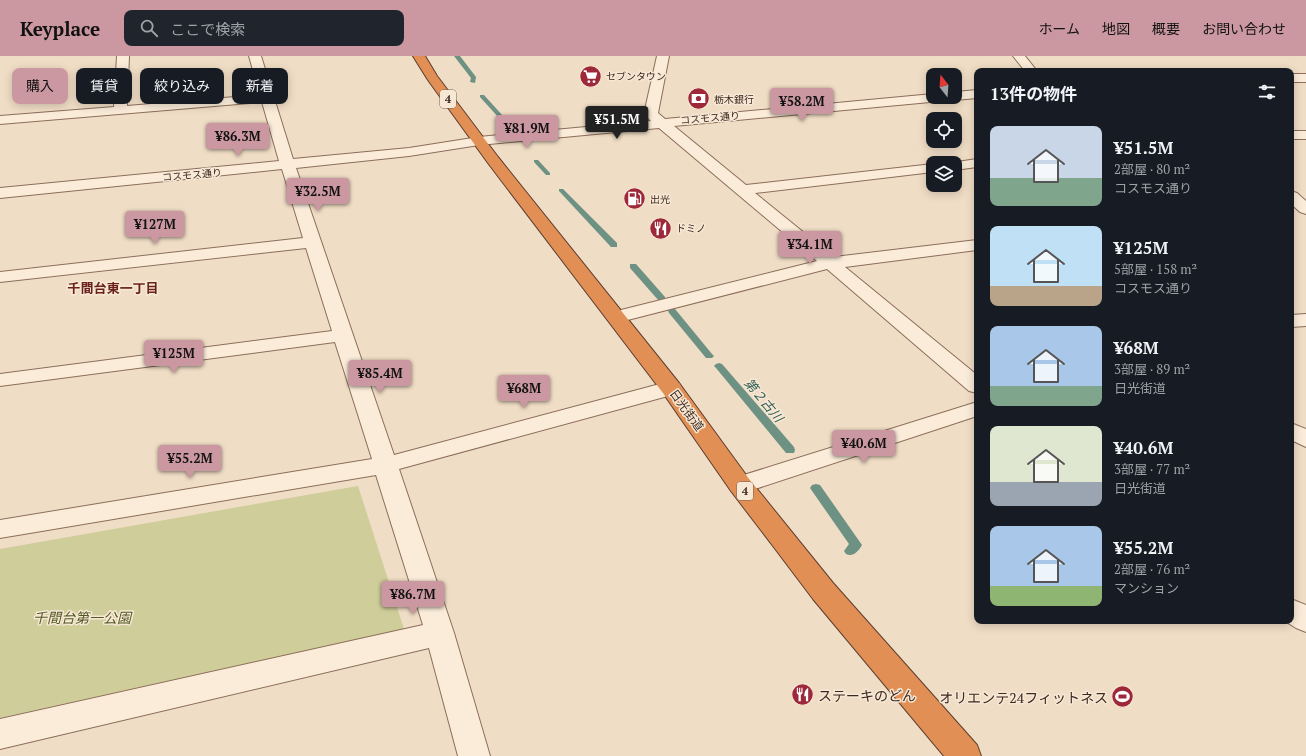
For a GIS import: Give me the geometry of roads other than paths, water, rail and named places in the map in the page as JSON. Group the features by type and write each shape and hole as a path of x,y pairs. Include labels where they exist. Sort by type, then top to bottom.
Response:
{"highway":[{"name":"日光街道","path":"419,56 432,77 479,141 671,388 740,485 824,591 965,756"}],"street":[{"path":"120,110 123,56"},
{"path":"255,56 258,68"},
{"path":"663,56 651,114 974,383"},
{"path":"1019,56 1029,68"},
{"path":"1294,78 1306,78"},
{"path":"962,95 974,94"},
{"name":"コスモス通り","path":"0,181 409,152 479,141 926,98"},
{"path":"0,120 232,101"},
{"path":"269,104 440,633 474,756"},
{"path":"1294,135 1306,134"},
{"name":"コスモス通り","path":"0,193 286,160"},
{"path":"962,165 974,163"},
{"path":"743,190 926,169"},
{"path":"1294,199 1306,209"},
{"path":"0,277 313,242"},
{"path":"616,317 831,263 974,245"},
{"path":"1294,321 1306,320"},
{"path":"0,380 343,335"},
{"path":"0,529 385,464 671,388"},
{"path":"740,485 974,410"},
{"path":"1294,432 1306,439"},
{"path":"1294,612 1306,620"},
{"path":"0,734 440,633"}],"waterway":[{"name":"第２古川","path":"457,56 474,78 472,81 473,82"},
{"name":"第２古川","path":"482,96 501,117"},
{"name":"第２古川","path":"536,161 548,174"},
{"name":"第２古川","path":"561,190 614,245"},
{"name":"第２古川","path":"633,266 662,299"},
{"name":"第２古川","path":"672,311 709,356"},
{"name":"第２古川","path":"719,366 790,450"},
{"name":"第２古川","path":"816,488 856,545 850,551"}],"place":[{"name":"セブンタウン","path":"591,76"},
{"name":"栃木銀行","path":"699,99"},
{"name":"出光","path":"634,199"},
{"name":"ドミノ","path":"660,228"},
{"name":"ステーキのどん","path":"803,695"},
{"name":"オリエンテ24フィットネス","path":"1123,697"}],"district":[{"name":"千間台東一丁目","path":"113,288"}],"park label":[{"name":"千間台第一公園","path":"82,617"}]}
